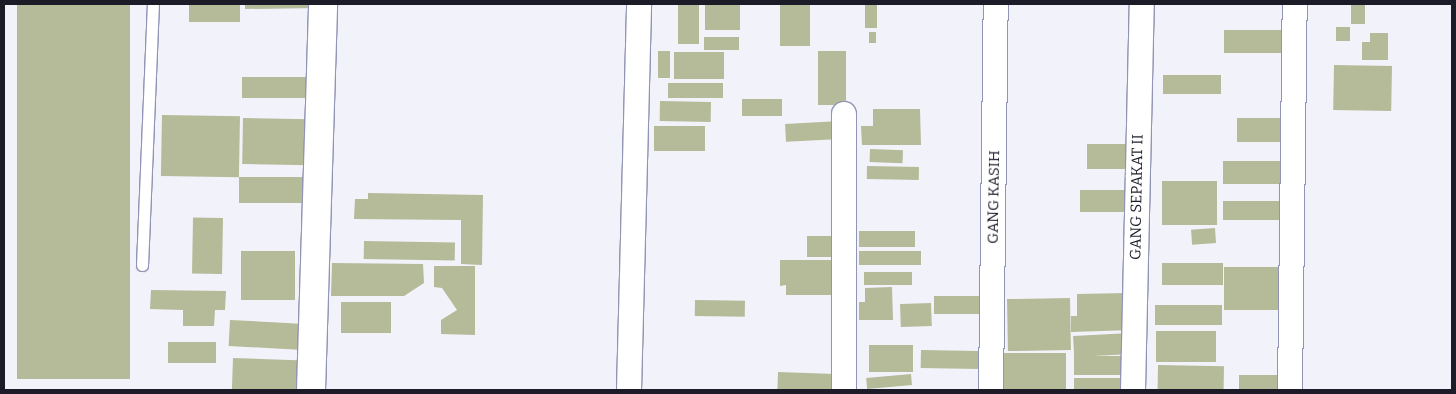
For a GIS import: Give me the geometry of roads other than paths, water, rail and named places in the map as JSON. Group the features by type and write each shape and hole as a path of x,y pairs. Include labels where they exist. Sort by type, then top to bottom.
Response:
{"street":[{"path":"311,390 323,4"},
{"path":"629,390 639,4"},
{"name":"GANG KASIH","path":"991,390 996,4"},
{"name":"GANG SEPAKAT II","path":"1133,390 1142,4"},
{"path":"1290,390 1295,4"},
{"path":"844,114 844,390"}],"lane":[{"path":"142,265 153,4"}]}
